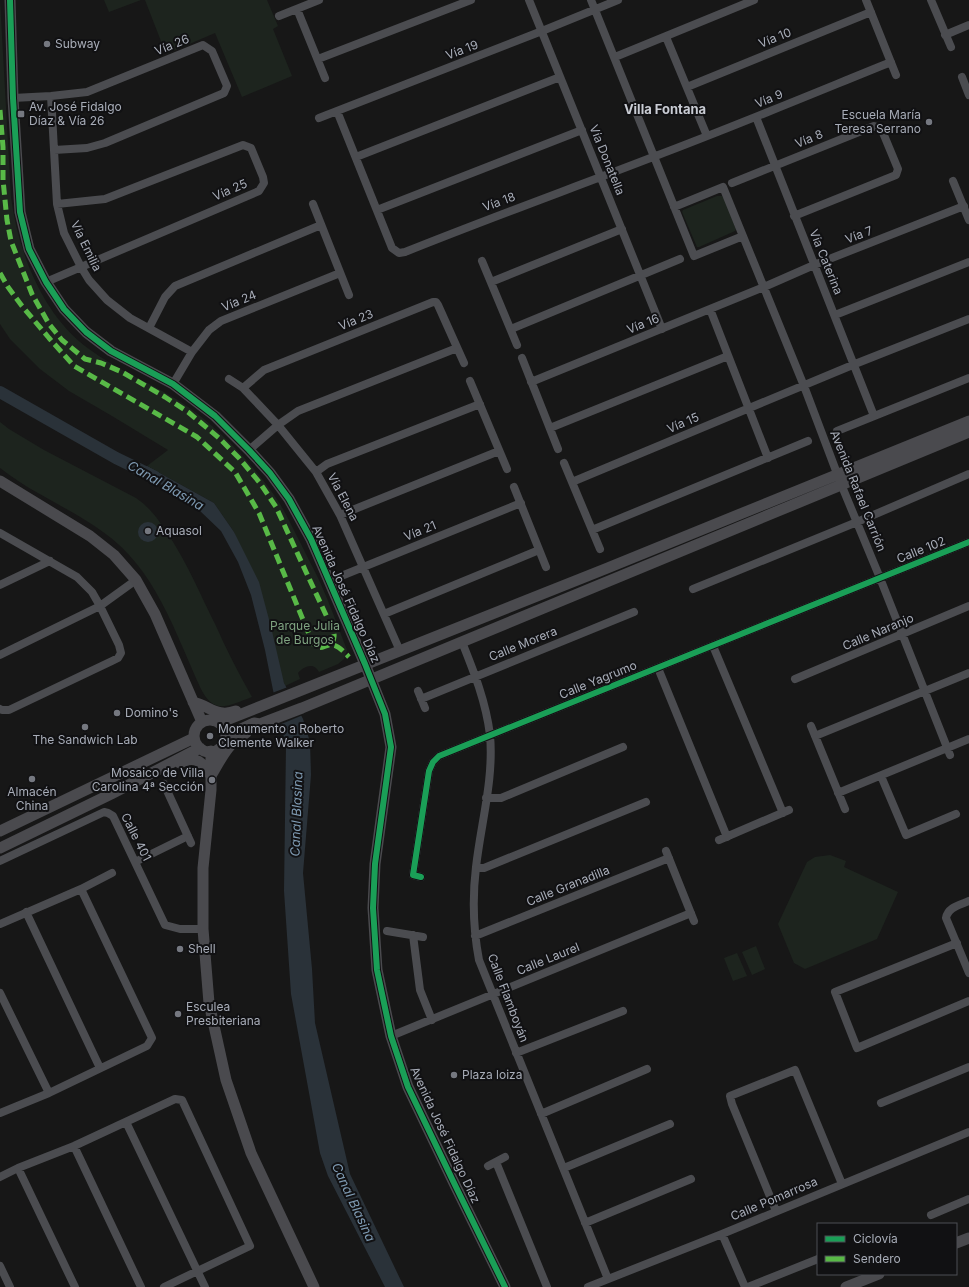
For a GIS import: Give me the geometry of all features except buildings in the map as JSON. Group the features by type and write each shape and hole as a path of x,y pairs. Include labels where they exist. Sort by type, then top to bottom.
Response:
{"street":[{"name":"Avenida José Fidalgo Díaz","path":"10,0 13,98 20,212 29,249 46,282 64,309 86,332 111,351 173,384 215,416 270,473 289,499 311,539 385,714 391,747 375,864 373,908 377,970 390,1036 408,1087 506,1287"},
{"path":"279,16 319,0"},
{"path":"318,59 471,0"},
{"name":"Vía Donatella","path":"530,0 600,178 662,329"},
{"path":"591,0 694,256 743,236"},
{"name":"Vía 19","path":"319,118 618,0"},
{"path":"615,57 754,0"},
{"path":"866,0 896,75"},
{"path":"931,0 951,47"},
{"path":"297,9 325,78"},
{"name":"Vía 10","path":"687,87 871,12"},
{"path":"945,35 969,25"},
{"path":"666,37 707,136"},
{"name":"Vía 26","path":"13,98 86,92 202,46 212,50 227,86 224,93 105,143 87,148 54,150"},
{"name":"Vía 9","path":"655,157 891,62"},
{"path":"337,111 356,157 560,77"},
{"path":"962,77 967,84 969,95"},
{"name":"Vía Emilia","path":"51,96 57,204 64,233 81,267 89,280 107,300 130,318 192,352"},
{"name":"Vía Caterina","path":"756,117 794,216 855,364 874,416"},
{"name":"Vía 8","path":"732,183 874,126 881,128 898,169 896,175 794,216"},
{"path":"377,210 582,130"},
{"name":"Vía 25","path":"46,282 259,191 264,183 251,148 243,145 105,199 57,204"},
{"name":"Vía 18","path":"356,157 392,248 399,253 655,157"},
{"path":"953,181 969,220"},
{"name":"Avenida Rafael Carrión","path":"674,207 723,187 804,386 839,479 903,634 949,752"},
{"path":"313,204 349,295"},
{"name":"Vía 7","path":"764,287 814,265 964,206"},
{"path":"149,328 165,297 175,286 321,226"},
{"path":"491,282 622,229"},
{"path":"511,329 680,259"},
{"path":"482,261 517,345"},
{"path":"835,315 969,262"},
{"name":"Vía 24","path":"173,384 192,352 209,330 221,321 340,273"},
{"name":"Vía 16","path":"531,382 764,287"},
{"name":"Vía 23","path":"243,388 264,370 433,302 436,302 438,305 464,363"},
{"path":"710,309 768,458"},
{"name":"Vía 15","path":"572,482 855,364 969,319"},
{"path":"249,450 278,425 298,411 457,348"},
{"path":"550,428 728,356"},
{"path":"522,358 558,449"},
{"name":"Vía Elena","path":"229,378 243,388 278,425 316,472 340,515 400,651"},
{"path":"837,431 969,378"},
{"path":"470,381 507,469"},
{"path":"316,472 327,464 480,404"},
{"path":"226,736 254,723 264,722 302,708 462,642 839,479 969,421"},
{"path":"219,723 267,700 277,700 296,693 365,664 839,479 969,432"},
{"path":"592,530 808,441"},
{"path":"340,515 499,451"},
{"path":"564,463 600,549"},
{"path":"693,589 857,522 969,474"},
{"path":"0,481 90,536 114,555 136,580 155,614 202,722"},
{"path":"514,488 546,567"},
{"name":"Vía 21","path":"330,581 520,503"},
{"path":"0,533 77,577 92,592 119,645 121,653 118,658 9,710 0,709"},
{"name":"Calle 102","path":"880,578 969,542"},
{"path":"384,614 539,550"},
{"path":"0,585 50,561"},
{"name":"Calle Yagrumo","path":"417,876 429,771 432,762 439,756 880,578"},
{"path":"0,655 100,606 136,580"},
{"name":"Calle Naranjo","path":"796,679 969,606"},
{"name":"Calle Morera","path":"421,699 634,612"},
{"name":"Calle Flamboyán","path":"462,642 476,676 486,711 490,735 490,767 476,868 473,910 479,960 608,1279"},
{"path":"658,668 723,838 786,812 713,646"},
{"path":"815,736 969,673"},
{"path":"418,691 425,708"},
{"path":"194,702 202,704 216,712 224,713 261,704"},
{"path":"0,832 202,746 217,750 221,746 226,736 224,730 219,723 211,720 202,722 195,730 202,746 211,776 211,790 203,868 203,929 209,1003 226,1080 251,1153 311,1286"},
{"path":"211,776 230,745 244,734 264,722"},
{"path":"811,726 845,809"},
{"path":"838,793 949,752 969,739"},
{"path":"0,848 111,794 202,746"},
{"path":"486,798 501,798 623,747"},
{"path":"157,770 165,771 184,761 194,760 202,763 211,776"},
{"path":"881,776 906,835 956,814"},
{"path":"135,862 189,839 164,784"},
{"path":"476,868 484,868 646,802"},
{"name":"Calle 401","path":"0,861 104,812 108,812 113,816 165,925 180,929 203,929"},
{"name":"Calle Granadilla","path":"475,936 668,855 693,917"},
{"path":"0,924 112,874"},
{"path":"0,1113 48,1093 147,1046 152,1038 81,889"},
{"path":"969,901 951,908 947,913 946,918 969,973"},
{"path":"26,912 100,1068"},
{"name":"Calle Laurel","path":"390,1036 493,994 693,917"},
{"path":"387,931 423,937"},
{"path":"413,935 420,990 432,1020"},
{"path":"956,943 835,992 857,1048 969,1001"},
{"path":"0,993 48,1093"},
{"path":"516,1053 623,1011"},
{"path":"881,1103 969,1067"},
{"path":"541,1114 647,1069"},
{"path":"776,1211 730,1096 795,1070 842,1184"},
{"path":"0,1177 18,1168 74,1146 175,1099 182,1100 250,1246 164,1287"},
{"path":"126,1122 205,1287"},
{"path":"564,1168 670,1124"},
{"name":"Calle Pomarrosa","path":"588,1287 722,1234 969,1132"},
{"path":"74,1146 141,1287"},
{"path":"488,1166 505,1157"},
{"path":"496,1162 547,1287"},
{"path":"18,1168 75,1287"},
{"path":"585,1223 691,1179"},
{"path":"931,1215 969,1199"},
{"path":"722,1234 744,1287"},
{"path":"957,1243 969,1238"},
{"path":"748,1287 817,1259"},
{"path":"0,1266 10,1287"},
{"path":"846,1287 876,1275"}],"green space":[{"name":"Parque Julia de Burgos","path":"0,0 11,197 14,218 20,239 35,281 58,319 89,349 121,369 176,399 198,414 230,443 263,480 286,514 318,577 327,599 347,650 344,659 338,664 319,672 312,666 303,668 298,673 300,679 285,686 234,532 214,503 147,466 168,450 69,391 40,369 10,339 0,324"},
{"path":"104,0 141,0 109,12"},
{"path":"145,0 267,0 278,26 273,29 292,76 242,97 215,33 166,54"},
{"path":"717,196 722,196 724,198 736,229 735,231 697,247 682,212 683,210"},
{"path":"0,422 44,450 136,498 151,511 183,558 252,697 222,706 216,705 205,696 162,602 137,564 121,547 103,532 79,516 28,487 0,468"},
{"path":"830,855 846,861 844,867 898,892 877,939 805,969 794,963 778,924 807,862 815,857"},
{"path":"756,946 765,969 752,975 742,952"},
{"path":"737,953 747,976 733,981 724,958"}],"water":[{"path":"147,466 214,503 234,532 259,582 284,683 303,719 310,742 311,775 303,873 312,969 315,1023 350,1174 404,1287 385,1287 328,1176 320,1153 291,994 284,891 286,746 265,650 251,595 238,562 221,531 199,510 170,489 136,472"},
{"name":"Aquasol","path":"144,522 152,522 158,528 158,536 152,542 144,542 138,536 138,528"}],"pier":[{"path":"288,687 303,715 279,725 272,693"}],"waterway":[{"name":"Canal Blasina","path":"0,392 116,458 155,477"}],"marked path":[{"path":"0,110 3,147 3,180 7,220 11,241 32,294 49,324 62,340 85,359 101,363 122,372 188,412 219,438 239,458 260,483 276,507 333,630 334,636 331,645"},
{"path":"0,273 22,306 74,366 197,437 235,472 259,513 313,644 321,648 329,645 337,646 349,657"}],"cycle path":[{"path":"10,0 13,98 20,212 29,249 46,282 64,309 86,332 111,351 173,384 215,416 270,473 289,499 311,539 385,714 391,747 375,864 373,908 377,970 391,1036 408,1087 505,1287"},
{"path":"421,877 413,875 429,771 433,762 439,756 969,542"}],"place":[{"name":"Subway","path":"47,44"},
{"name":"Av. José Fidalgo Díaz & Vía 26","path":"21,114"},
{"name":"Escuela María Teresa Serrano","path":"929,122"},
{"name":"Aquasol","path":"148,531"},
{"name":"Domino's","path":"117,713"},
{"name":"The Sandwich Lab","path":"85,727"},
{"name":"Monumento a Roberto Clemente Walker","path":"210,736"},
{"name":"Almacén China","path":"32,779"},
{"name":"Mosaico de Villa Carolina 4ª Sección","path":"212,780"},
{"name":"Shell","path":"180,949"},
{"name":"Esculea Presbiteriana","path":"178,1014"},
{"name":"Plaza loiza","path":"454,1075"}],"district":[{"name":"Villa Fontana","path":"665,109"}]}
